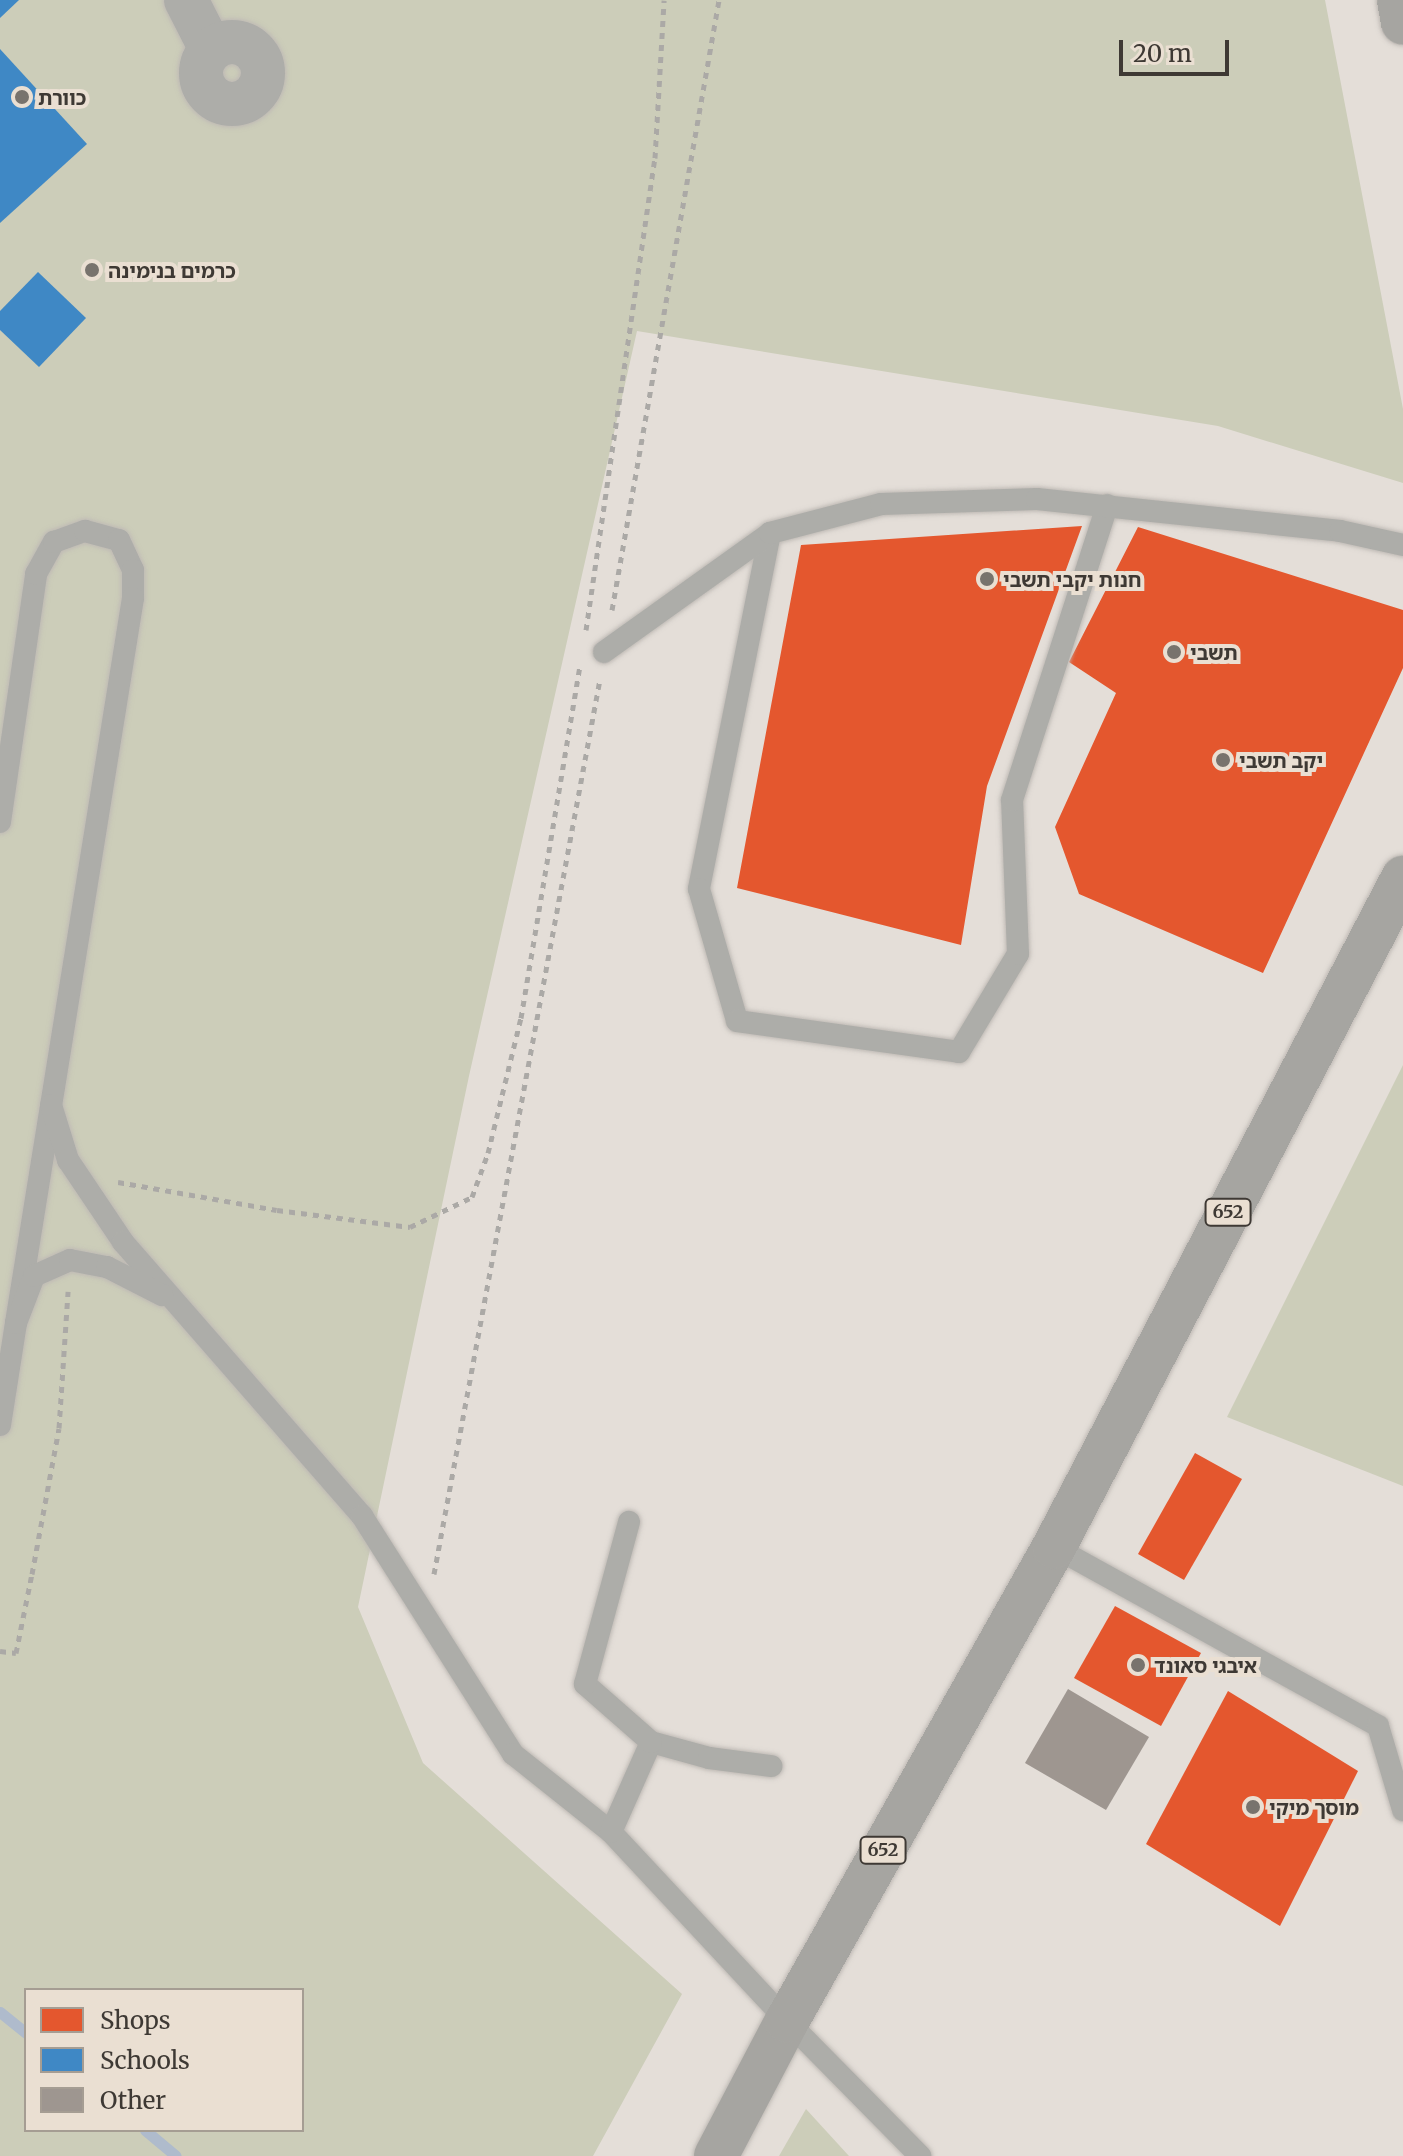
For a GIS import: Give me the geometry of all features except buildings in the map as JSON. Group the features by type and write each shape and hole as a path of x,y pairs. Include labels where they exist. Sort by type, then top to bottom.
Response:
{"main road":[{"path":"1399,0 1403,23"},
{"name":"652","path":"716,2156 787,2021 1054,1547 1403,878"}],"street":[{"path":"186,0 211,49"}],"lane":[{"path":"604,652 770,533 881,504 1037,499 1340,531 1403,545"},
{"path":"770,533 699,889 737,1021 959,1052 1018,954 1012,800 1107,505"},
{"path":"0,822 36,574 54,542 85,531 119,540 133,570 133,598 0,1425"},
{"path":"51,1105 68,1160 123,1242 362,1516 513,1754 611,1832 787,2021 920,2156"},
{"path":"16,1323 34,1276 70,1260 107,1267 170,1299"},
{"path":"629,1522 585,1684 651,1742 709,1758 771,1766"},
{"path":"1054,1547 1378,1726 1403,1810"},
{"path":"611,1832 651,1742"}],"path":[{"path":"584,641 655,158 664,0"},
{"path":"426,1618 604,652 719,0"},
{"path":"80,1176 277,1210 410,1227 472,1197 488,1153 521,1018 581,656"},
{"path":"0,1651 16,1653 56,1443 70,1260"}],"green space":[{"path":"0,0 1325,0 1403,409 1403,483 1218,426 637,331 469,1076 358,1607 423,1763 682,1994 593,2156 0,2156"},
{"path":"1403,1065 1403,1486 1227,1417"},
{"path":"806,2109 849,2156 779,2156"}],"waterway":[{"path":"0,2012 24,2031"},
{"path":"147,2132 176,2156"}],"place":[{"name":"כוורת","path":"22,97"},
{"name":"כרמים בנימינה","path":"92,270"},
{"name":"חנות יקבי תשבי","path":"987,579"},
{"name":"תשבי","path":"1174,652"},
{"name":"יקב תשבי","path":"1223,760"},
{"name":"איבגי סאונד","path":"1138,1665"},
{"name":"מוסך מיקי","path":"1253,1807"}]}
